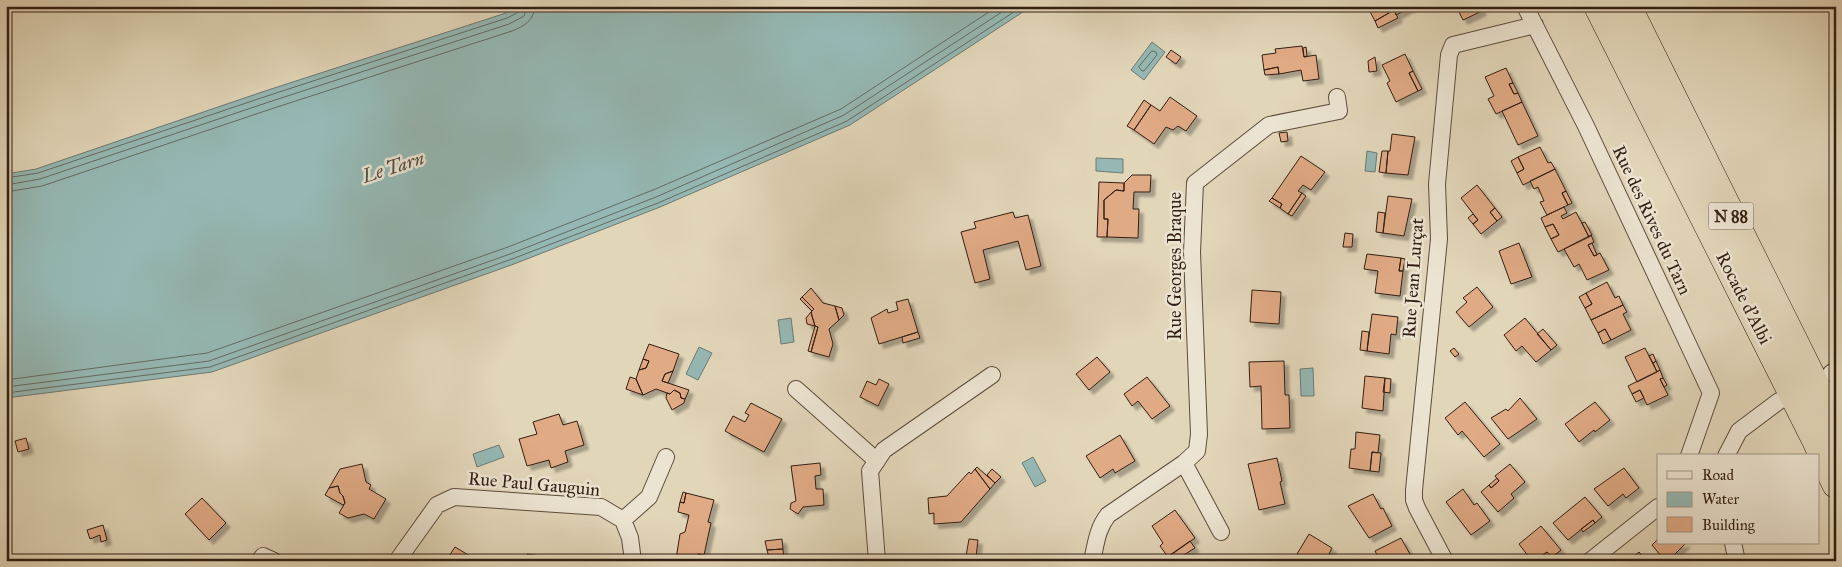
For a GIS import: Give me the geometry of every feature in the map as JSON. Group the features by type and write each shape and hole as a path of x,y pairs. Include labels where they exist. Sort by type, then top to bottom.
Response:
{"highway":[{"name":"Rocade d'Albi","path":"1598,6 1816,440 1836,484"},
{"name":"Rocade d'Albi","path":"1626,6 1836,426"}],"street":[{"name":"Rue des Rives du Tarn","path":"1526,6 1586,126 1711,393 1690,454"},
{"name":"Rue Jean Lurçat","path":"1445,561 1417,508 1414,500 1414,490 1439,239 1437,184 1449,55 1452,45 1535,25"},
{"name":"Rue Georges Braque","path":"1092,561 1098,533 1108,515 1184,463 1197,451 1199,434 1192,252 1195,183 1269,125 1339,111 1337,97"},
{"path":"877,561 870,471 884,450 992,374"},
{"path":"796,389 877,461"},
{"path":"1727,454 1739,431 1779,401"},
{"path":"633,561 630,538 622,520 649,497 666,458"},
{"path":"1184,463 1221,532"},
{"name":"Rue Paul Gauguin","path":"397,561 437,505 454,497 601,507 622,520"},
{"path":"1590,561 1657,508"},
{"path":"1733,544 1737,561"},
{"path":"259,561 263,556 274,561"}],"water":[{"name":"Le Tarn","path":"520,6 1032,6 850,125 660,207 514,264 212,372 6,398 6,174 36,169 268,90 506,13"},
{"path":"1152,42 1165,52 1144,80 1131,70"},
{"path":"1367,151 1377,153 1375,172 1365,171"},
{"path":"1096,158 1123,159 1123,173 1096,171"},
{"path":"791,318 794,342 781,344 778,320"},
{"path":"699,347 712,353 698,380 686,374"},
{"path":"1313,368 1314,396 1301,396 1300,369"},
{"path":"499,445 504,457 477,467 473,454"},
{"path":"1033,457 1046,481 1035,487 1022,463"}],"building":[{"path":"1367,6 1413,6 1396,15 1394,10 1375,21"},
{"path":"1456,6 1480,6 1482,11 1463,20"},
{"path":"1394,10 1398,18 1378,28 1375,21"},
{"path":"1302,46 1304,57 1316,55 1319,79 1303,81 1301,70 1279,74 1278,67 1264,70 1262,55 1276,53 1275,49"},
{"path":"1306,47 1307,56 1304,57 1303,48"},
{"path":"1171,50 1181,57 1176,64 1166,57"},
{"path":"1405,54 1413,71 1409,73 1418,91 1396,102 1387,83 1390,81 1382,65"},
{"path":"1375,57 1377,71 1369,72 1368,61"},
{"path":"1278,67 1279,74 1265,75 1264,70"},
{"path":"1506,68 1513,83 1509,84 1514,94 1518,93 1522,102 1496,114 1488,99 1494,96 1485,77"},
{"path":"1413,71 1422,89 1418,91 1409,73"},
{"path":"1513,83 1518,93 1514,94 1509,84"},
{"path":"1170,97 1197,116 1186,131 1178,126 1173,130 1166,127 1154,144 1134,130 1151,105 1160,111"},
{"path":"1144,100 1151,105 1134,130 1127,126"},
{"path":"1522,102 1538,136 1518,145 1502,111"},
{"path":"1287,132 1288,141 1281,142 1279,133"},
{"path":"1392,134 1415,137 1408,175 1386,173"},
{"path":"1540,147 1548,163 1551,162 1555,169 1523,185 1517,173 1524,169 1518,157"},
{"path":"1382,151 1388,151 1386,173 1379,172"},
{"path":"1301,156 1325,172 1311,190 1303,185 1298,191 1302,193 1288,214 1280,208 1282,204 1272,198"},
{"path":"1518,157 1524,169 1517,173 1511,161"},
{"path":"1555,169 1566,191 1562,193 1568,205 1547,215 1540,202 1544,201 1538,187 1534,189 1530,181"},
{"path":"1132,175 1151,175 1150,192 1134,192 1133,209 1139,209 1138,238 1107,237 1108,219 1104,219 1104,200 1116,190 1124,191 1124,183"},
{"path":"1099,182 1124,183 1124,191 1116,190 1104,200 1104,219 1108,219 1107,237 1097,237"},
{"path":"1477,185 1495,208 1490,212 1497,221 1481,234 1473,224 1478,220 1461,198"},
{"path":"1566,191 1572,203 1568,205 1562,193"},
{"path":"1302,193 1306,196 1292,216 1288,214"},
{"path":"1388,196 1412,199 1404,236 1383,233"},
{"path":"1272,198 1282,204 1280,208 1269,201"},
{"path":"1564,207 1567,213 1561,216 1563,219 1576,212 1589,237 1558,252 1551,239 1559,235 1553,224 1545,227 1541,218"},
{"path":"1495,208 1502,217 1497,221 1490,212"},
{"path":"1013,212 1015,218 1028,215 1041,266 1026,270 1018,241 983,250 990,279 975,283 961,232 976,228 974,222"},
{"path":"1378,212 1385,213 1383,233 1376,232"},
{"path":"1473,214 1478,220 1473,224 1468,218"},
{"path":"1585,222 1592,235 1589,237 1582,223"},
{"path":"1553,224 1559,235 1551,239 1545,227"},
{"path":"1345,233 1353,234 1352,247 1343,247"},
{"path":"1591,235 1594,242 1588,245 1594,256 1600,253 1609,270 1587,280 1579,264 1574,267 1564,249"},
{"path":"1519,243 1532,277 1511,284 1499,251"},
{"path":"1592,243 1597,255 1594,256 1588,245"},
{"path":"1367,254 1401,258 1399,271 1403,271 1400,296 1375,293 1378,271 1364,269"},
{"path":"1401,258 1405,259 1403,271 1399,271"},
{"path":"1607,282 1615,298 1619,296 1623,305 1591,320 1585,308 1592,304 1586,293"},
{"path":"1477,287 1493,307 1469,327 1456,312 1467,302 1463,298"},
{"path":"811,288 823,303 835,306 839,320 829,329 833,344 829,357 811,352 818,327 815,326 811,312 814,309 802,297"},
{"path":"1252,290 1281,292 1279,324 1250,322"},
{"path":"1586,293 1592,304 1585,308 1579,297"},
{"path":"802,297 814,309 812,311 800,299"},
{"path":"908,299 918,332 879,344 871,318 887,309 888,313 898,310 896,302"},
{"path":"1623,305 1627,312 1623,314 1631,330 1611,340 1605,329 1598,333 1591,320"},
{"path":"835,306 842,308 844,315 839,320"},
{"path":"811,312 815,326 807,324 806,318"},
{"path":"1372,314 1398,317 1396,335 1391,334 1389,354 1367,351"},
{"path":"1525,318 1551,350 1536,362 1522,346 1516,351 1504,335"},
{"path":"815,326 818,327 811,352 808,351"},
{"path":"1543,329 1557,345 1551,350 1537,334"},
{"path":"1605,329 1611,340 1603,344 1598,333"},
{"path":"1362,331 1369,332 1367,351 1360,350"},
{"path":"918,332 920,338 903,343 902,337"},
{"path":"649,344 679,354 673,371 665,374 662,381 689,390 685,399 681,398 680,393 674,390 670,394 656,389 643,395 636,379 639,370 646,368 649,361 643,359"},
{"path":"1454,348 1459,354 1455,357 1450,351"},
{"path":"1645,348 1657,372 1637,382 1625,357"},
{"path":"1653,354 1656,361 1653,363 1649,356"},
{"path":"1097,357 1110,372 1089,390 1076,374"},
{"path":"643,359 649,361 646,368 639,370"},
{"path":"1284,361 1285,395 1289,395 1290,428 1262,429 1261,386 1250,387 1249,362"},
{"path":"1656,361 1660,370 1657,372 1653,363"},
{"path":"1660,370 1663,378 1660,379 1668,395 1647,405 1640,390 1632,394 1628,386"},
{"path":"673,371 668,383 662,381 665,374"},
{"path":"1365,376 1385,378 1383,411 1362,408"},
{"path":"630,377 636,379 643,395 626,389"},
{"path":"1147,377 1170,406 1152,419 1138,401 1132,406 1124,394"},
{"path":"1385,378 1391,379 1390,393 1383,392"},
{"path":"1663,378 1667,385 1664,387 1660,379"},
{"path":"879,379 889,384 878,406 860,397 867,381 876,385"},
{"path":"674,390 680,393 681,398 685,399 684,403 672,410 666,398 667,393 670,394"},
{"path":"1640,390 1644,398 1636,402 1632,394"},
{"path":"1520,398 1537,419 1508,439 1491,418 1506,409 1508,411"},
{"path":"1465,402 1500,444 1484,457 1462,431 1458,435 1445,418"},
{"path":"1595,402 1610,420 1579,442 1565,424"},
{"path":"751,403 782,419 764,452 725,431 733,416 745,422 749,415 745,413"},
{"path":"559,414 563,425 577,421 584,445 565,451 568,462 551,468 549,460 527,466 519,439 537,434 533,422"},
{"path":"1356,432 1380,435 1378,453 1372,452 1370,471 1349,468 1351,449 1355,449"},
{"path":"1120,435 1135,461 1115,473 1113,469 1100,478 1086,456"},
{"path":"26,438 29,449 18,452 15,441"},
{"path":"1372,452 1381,453 1379,472 1370,471"},
{"path":"1277,458 1285,504 1259,510 1248,464"},
{"path":"820,463 821,475 815,476 816,489 823,489 824,505 803,507 798,514 790,509 791,503 796,501 791,466"},
{"path":"362,464 366,482 371,485 369,489 386,499 374,519 364,514 348,518 339,513 345,503 343,496 338,486 329,488 340,469"},
{"path":"1510,464 1525,482 1511,494 1514,498 1498,512 1481,492 1489,485 1491,488 1499,481 1495,476"},
{"path":"977,467 995,483 990,489 975,469"},
{"path":"1624,468 1639,488 1626,498 1623,494 1608,506 1594,489"},
{"path":"975,469 990,489 961,522 934,524 934,513 929,514 928,498 947,496 969,472 971,474"},
{"path":"992,469 1001,477 995,483 987,475"},
{"path":"1497,478 1499,481 1491,488 1489,485"},
{"path":"338,486 345,503 343,505 325,495 329,488"},
{"path":"1463,489 1474,505 1477,503 1490,521 1471,535 1446,502"},
{"path":"683,492 686,493 684,503 680,502"},
{"path":"686,493 714,500 708,522 711,523 704,555 698,554 696,561 676,559 680,534 685,532 689,515 678,512 680,502 684,503"},
{"path":"1373,494 1392,526 1369,538 1348,506"},
{"path":"1585,497 1602,517 1595,523 1593,520 1568,540 1553,523"},
{"path":"202,498 226,523 209,540 185,514"},
{"path":"1175,510 1195,538 1168,557 1160,546 1163,543 1152,526"},
{"path":"1593,520 1595,523 1583,532 1581,529"},
{"path":"103,525 107,540 101,542 100,535 90,539 87,530"},
{"path":"1541,526 1561,550 1552,557 1547,552 1535,561 1532,561 1519,544"},
{"path":"1309,534 1332,548 1329,554 1335,558 1334,561 1306,561 1297,554"},
{"path":"1401,538 1411,556 1407,558 1408,561 1380,561 1375,551"},
{"path":"782,539 783,549 767,550 765,541"},
{"path":"969,539 978,540 976,557 966,556"},
{"path":"1657,540 1657,544 1685,544 1668,561 1665,561 1652,545"},
{"path":"1190,541 1195,548 1174,561 1170,555"},
{"path":"455,547 475,559 474,561 453,561 454,559 449,556"},
{"path":"783,549 784,561 770,561 767,550"},
{"path":"1547,552 1550,555 1543,561 1535,561"},
{"path":"1639,552 1646,561 1628,561"},
{"path":"527,554 564,559 568,556 575,561 527,561"},
{"path":"698,554 704,555 702,561 696,561"},
{"path":"1512,556 1516,561 1506,561"}]}
